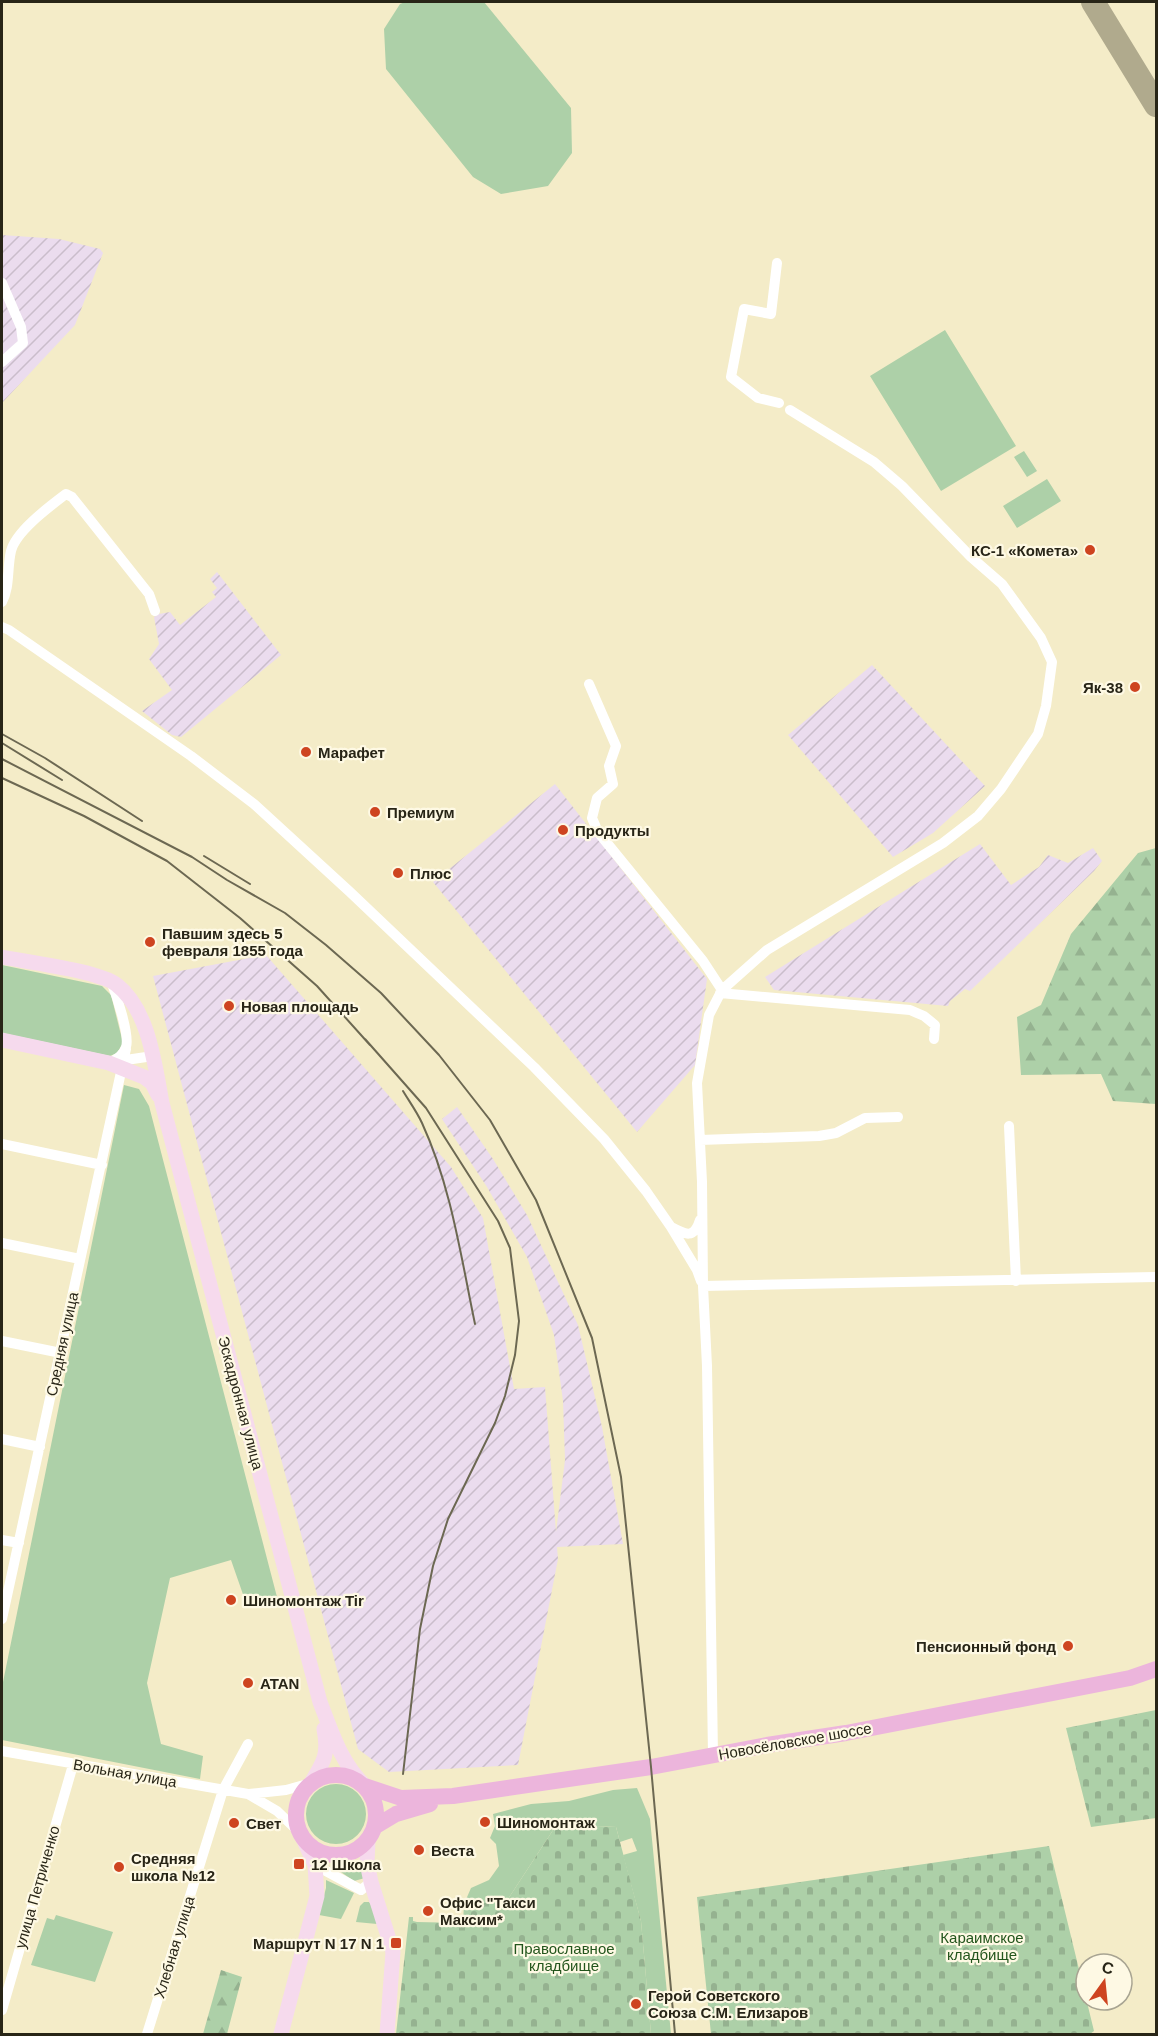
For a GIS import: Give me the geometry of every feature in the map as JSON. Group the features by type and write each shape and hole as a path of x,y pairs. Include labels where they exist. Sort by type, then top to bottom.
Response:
{"main road":[{"path":"2,957 99,976 117,984 132,1000 149,1038 162,1103"},
{"path":"2,1040 121,1060 152,1083 162,1103"},
{"name":"Эскадронная улица","path":"162,1103 321,1702"},
{"name":"Новосёловское шоссе","path":"365,1786 401,1798 453,1796 651,1767 895,1724 1135,1676 1156,1669"},
{"name":"Новосёловское шоссе","path":"1135,1676 1156,1675"},
{"path":"311,1783 325,1758 327,1749 321,1702"},
{"path":"321,1702 343,1760 365,1786 376,1805 367,1863 393,1952 387,2034"},
{"path":"281,2034 317,1896 315,1865 296,1822 296,1808 304,1789 323,1776 337,1774 352,1777 365,1786"},
{"name":"Новосёловское шоссе","path":"372,1833 396,1814 453,1796"},
{"path":"301,1834 310,1845 326,1854 351,1852 372,1833"}],"street":[{"path":"777,263 771,314 744,309 731,377 758,398 779,403"},
{"path":"2,283 21,327 23,343 2,362"},
{"path":"713,1755 707,1366 697,1083 709,1015 721,991 767,950 943,843 978,816 1001,789 1032,744 1046,706 1052,663 1041,638 1002,584 971,557 902,486 874,462 790,410"},
{"path":"2,602 6,593 12,548 23,532 66,494 72,497 149,594 155,611"},
{"path":"2,627 191,756 261,810 350,892 542,1075 604,1139 646,1191 671,1227 697,1270 703,1286"},
{"path":"589,684 616,746 609,766 613,784 597,798 592,818 598,832 703,961 721,991"},
{"path":"111,981 127,1042 121,1060 153,1056"},
{"path":"721,991 910,1010 924,1016 935,1025 934,1039"},
{"name":"Средняя улица","path":"2,1619 102,1165 121,1060"},
{"path":"700,1140 819,1136 836,1133 865,1118 898,1117"},
{"path":"1009,1126 1016,1281"},
{"path":"2,1144 102,1165"},
{"path":"671,1227 686,1234 692,1233 698,1227 702,1214"},
{"path":"2,1243 80,1259"},
{"path":"703,1286 1155,1277"},
{"path":"2,1341 61,1353"},
{"path":"2,1439 40,1447"},
{"path":"2,1540 19,1544"},
{"name":"Хлебная улица","path":"147,2034 223,1790 248,1744"},
{"name":"Вольная улица","path":"2,1751 248,1794"},
{"name":"улица Петриченко","path":"2,2010 73,1765"},
{"path":"248,1794 286,1790 311,1783"},
{"path":"248,1794 277,1811 301,1834"},
{"path":"315,1865 361,1890 371,1882"}],"shaded area":[{"path":"2,235 59,239 100,249 103,253 75,325 2,403"},
{"path":"217,572 281,655 181,737 172,735 142,711 172,690 149,659 159,644 154,617 170,612 180,625 216,597 212,592 217,588 210,579"},
{"path":"872,665 985,786 933,833 893,857 788,735"},
{"path":"555,784 707,979 695,1065 637,1132 433,882"},
{"path":"980,844 1011,885 1039,867 1048,855 1068,863 1093,848 1102,861 970,991 965,989 950,1001 948,1006 774,990 765,977"},
{"path":"266,955 451,1167 483,1218 514,1389 545,1387 556,1532 565,1460 563,1401 554,1335 527,1257 487,1187 442,1119 457,1107 493,1159 527,1215 578,1325 602,1427 623,1544 557,1547 558,1559 518,1765 389,1772 358,1749 153,976"}],"green space":[{"path":"405,2 484,2 571,108 572,153 548,186 501,194 473,177 386,69 384,29 400,4"},
{"path":"945,330 1016,446 941,491 870,376"},
{"path":"1024,451 1037,471 1027,477 1014,457"},
{"path":"1047,479 1061,501 1017,528 1003,506"},
{"path":"1156,848 1156,1104 1113,1101 1101,1074 1021,1075 1017,1017 1041,1005 1071,934 1138,853"},
{"path":"2,965 102,986 111,995 123,1043 117,1053 110,1056 2,1033"},
{"path":"124,1085 139,1089 149,1106 277,1597 246,1603 231,1560 170,1578 147,1683 161,1744 203,1756 200,1779 2,1740 2,1687"},
{"path":"1156,1710 1156,1818 1091,1827 1066,1728"},
{"path":"330,1784 342,1784 353,1789 361,1797 366,1814 364,1826 353,1839 342,1844 330,1844 319,1839 311,1831 306,1820 306,1808 311,1797 319,1789"},
{"path":"637,1788 650,1819 671,2034 651,2034 641,1921 623,1855 637,1851 632,1838 620,1842 616,1827 557,1824 506,1902 464,1904 471,1888 489,1880 499,1866 496,1844 490,1838 495,1826 493,1814 531,1804 569,1801 613,1790"},
{"name":"Православное кладбище","path":"557,1824 616,1827 641,1921 651,2034 396,2034 409,1917 413,1917 413,1921 417,1922 463,1923 464,1904 506,1902"},
{"name":"Караимское кладбище","path":"1049,1846 1075,1952 1074,2012 1089,2012 1094,2031 1090,2034 711,2034 697,1897"},
{"path":"337,1863 362,1870 365,1878 354,1881 338,1870"},
{"path":"326,1880 354,1893 341,1919 319,1915"},
{"path":"364,1902 369,1902 373,1908 377,1924 356,1922 360,1906"},
{"path":"56,1915 113,1932 95,1982 31,1965 47,1918 54,1920"},
{"path":"221,1970 242,1977 227,2034 203,2034"}],"taxiway":[{"path":"1093,2 1156,105"}],"railway":[{"path":"2,734 45,758 142,821"},
{"path":"2,743 62,780"},
{"path":"2,759 192,857 285,913 326,945 381,993 439,1055 490,1120 536,1200 592,1338 621,1477 651,1767 675,2034"},
{"path":"2,778 84,816 167,861 240,918 317,986 370,1045"},
{"path":"204,856 250,884"},
{"path":"365,1039 426,1108 498,1221 510,1248 519,1321 515,1355 505,1396 495,1423 448,1519 433,1566 420,1629 403,1774"},
{"path":"403,1091 422,1123 441,1172 475,1324"}],"place":[{"name":"КС-1 «Комета»","path":"1090,550"},
{"name":"Як-38","path":"1135,687"},
{"name":"Марафет","path":"306,752"},
{"name":"Премиум","path":"375,812"},
{"name":"Продукты","path":"563,830"},
{"name":"Плюс","path":"398,873"},
{"name":"Павшим здесь 5 февраля 1855 года","path":"150,942"},
{"name":"Новая площадь","path":"229,1006"},
{"name":"Шиномонтаж Tir","path":"231,1600"},
{"name":"Пенсионный фонд","path":"1068,1646"},
{"name":"ATAN","path":"248,1683"},
{"name":"Шиномонтаж","path":"485,1822"},
{"name":"Свет","path":"234,1823"},
{"name":"Веста","path":"419,1850"},
{"name":"12 Школа","path":"299,1864"},
{"name":"Средняя школа №12","path":"119,1867"},
{"name":"Офис \"Такси Максим*","path":"428,1911"},
{"name":"Маршрут N 17 N 1","path":"396,1943"},
{"name":"Герой Советского Союза С.М. Елизаров","path":"636,2004"}]}
